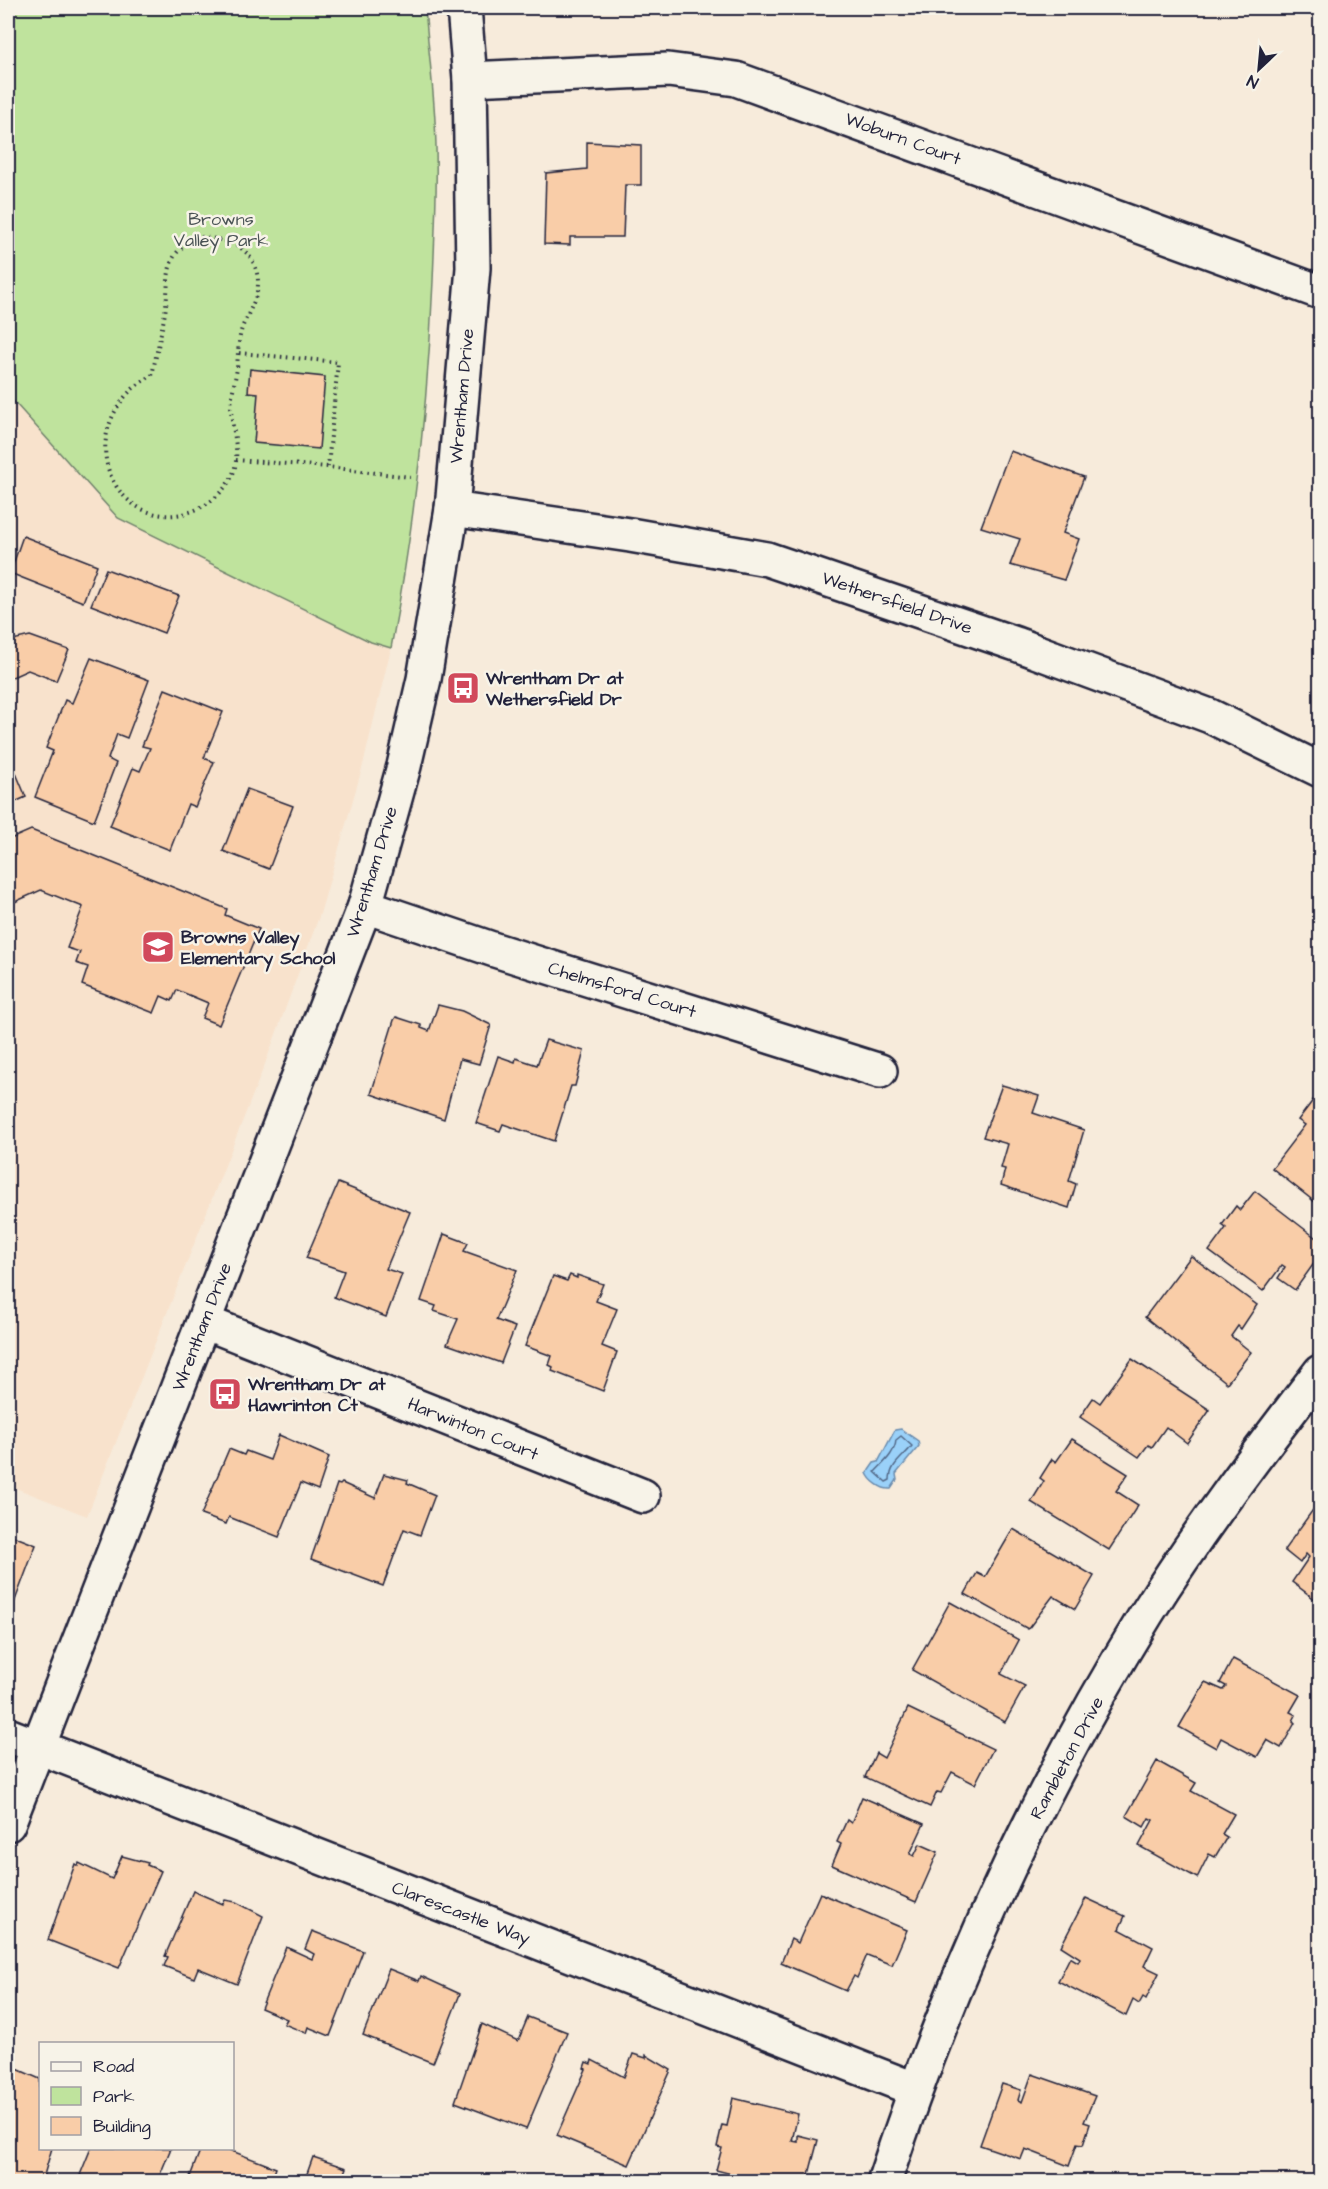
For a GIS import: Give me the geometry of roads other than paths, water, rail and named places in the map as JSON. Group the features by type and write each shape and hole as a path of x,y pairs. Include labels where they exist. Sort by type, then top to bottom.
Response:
{"street":[{"name":"Wrentham Drive","path":"8,1824 365,906 404,766 424,679 452,509 473,268 470,79 464,8"},
{"name":"Woburn Court","path":"470,79 668,70 736,78 1320,292"},
{"name":"Wethersfield Drive","path":"452,509 630,535 767,559 1016,644 1210,716 1320,770"},
{"name":"Chelmsford Court","path":"365,906 495,951 880,1071"},
{"name":"Harwinton Court","path":"204,1322 643,1496"},
{"name":"Rambleton Drive","path":"884,2181 914,2089 1002,1879 1081,1729 1147,1613 1260,1450 1320,1372"},
{"name":"Clarescastle Way","path":"8,1735 914,2089"}],"water":[{"path":"901,1429 918,1441 919,1446 896,1474 897,1480 891,1489 884,1488 874,1482 867,1473 874,1463 878,1462 895,1430"}],"place":[{"name":"Wrentham Dr at Wethersfield Dr","path":"463,688"},
{"name":"Browns Valley Elementary School","path":"158,947"},
{"name":"Wrentham Dr at Hawrinton Ct","path":"225,1394"}],"park label":[{"name":"Browns Valley Park","path":"221,229"}]}
